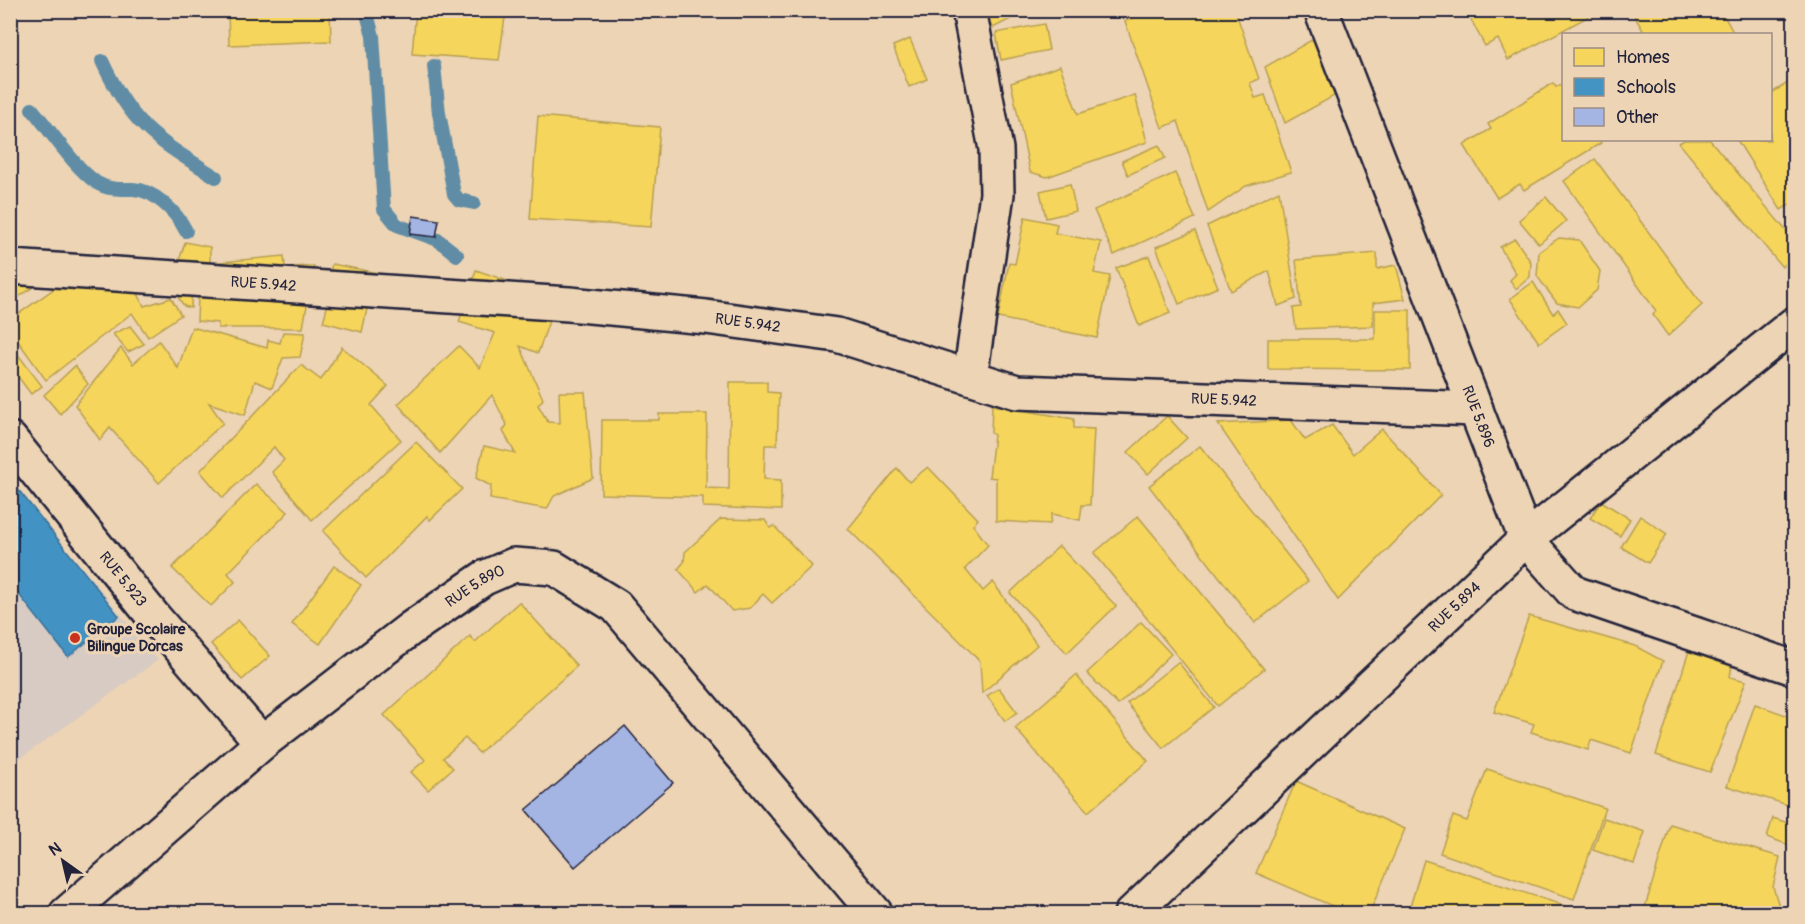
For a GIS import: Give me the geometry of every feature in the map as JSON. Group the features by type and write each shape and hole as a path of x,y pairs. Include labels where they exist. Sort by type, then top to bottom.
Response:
{"street":[{"path":"969,10 996,149 997,194 970,378"},
{"name":"RUE 5.896","path":"1322,10 1526,539 1574,593 1794,668"},
{"name":"RUE 5.942","path":"10,267 569,304 706,317 837,335 1017,392 1476,409"},
{"name":"RUE 5.894","path":"1131,914 1526,539 1794,324"},
{"name":"RUE 5.923","path":"10,439 153,616 262,743"},
{"name":"RUE 5.890","path":"66,914 262,743 410,629 484,578 514,565 554,568 616,606 876,914"}],"shaded area":[{"name":"Groupe Scolaire Bilingue Dorcas","path":"10,472 17,488 158,660 11,765"}],"building: Homes":[{"path":"228,10 330,10 331,41 229,45"},
{"path":"416,10 506,10 499,60 412,54"},
{"path":"980,10 1028,10 989,30"},
{"path":"1150,10 1235,10 1259,79 1250,83 1255,98 1265,95 1291,172 1246,186 1208,212 1178,121 1162,128 1125,21"},
{"path":"1466,10 1589,10 1591,15 1508,60 1498,39 1485,46"},
{"path":"1631,10 1721,10 1733,33 1644,33"},
{"path":"1044,24 1049,50 1001,60 996,33"},
{"path":"1315,38 1334,96 1285,123 1265,67"},
{"path":"910,39 927,79 909,87 893,46"},
{"path":"1060,66 1078,114 1135,95 1147,142 1047,177 1030,172 1011,83"},
{"path":"1794,79 1794,202 1781,210 1738,141 1772,141 1772,93"},
{"path":"1553,83 1556,87 1562,84 1562,141 1600,141 1601,143 1524,190 1520,184 1497,198 1464,145 1491,129 1488,124"},
{"path":"538,116 660,127 651,227 530,219"},
{"path":"1711,141 1794,240 1794,257 1782,267 1679,143"},
{"path":"1159,145 1165,158 1128,175 1122,161"},
{"path":"1595,159 1702,305 1668,336 1653,315 1656,311 1564,181"},
{"path":"1175,173 1195,218 1114,255 1094,210"},
{"path":"1070,184 1076,211 1046,218 1040,191"},
{"path":"1279,191 1296,299 1278,306 1269,271 1231,291 1207,226"},
{"path":"1546,197 1566,221 1539,244 1519,220"},
{"path":"1025,217 1057,224 1055,233 1101,242 1094,273 1110,276 1097,338 998,318 1009,263 1015,264"},
{"path":"1195,231 1218,287 1179,304 1156,247"},
{"path":"1559,238 1579,240 1600,271 1597,290 1578,307 1557,303 1537,276 1539,252"},
{"path":"1515,239 1531,262 1530,277 1516,289 1510,280 1516,274 1500,247"},
{"path":"185,242 210,247 210,263 284,256 285,267 314,266 303,328 218,328 218,323 197,321 199,273 192,273 191,308 184,306 171,287"},
{"path":"1377,253 1377,269 1396,265 1405,299 1373,303 1373,326 1296,329 1293,308 1301,307 1296,260"},
{"path":"1149,256 1170,313 1139,326 1116,268"},
{"path":"99,257 130,277 144,306 171,298 181,315 148,337 132,313 46,380 10,330 10,320"},
{"path":"10,263 56,271 10,303"},
{"path":"332,264 378,273 374,297 326,288"},
{"path":"476,270 557,298 538,353 520,346 543,399 538,405 548,422 560,423 559,392 585,392 593,478 554,496 547,509 490,499 491,486 476,478 484,446 515,453 503,431 507,425 492,395 440,453 398,404 459,346 480,368 495,333 459,322"},
{"path":"1533,282 1553,314 1558,309 1567,323 1539,343 1510,299"},
{"path":"329,300 367,309 362,332 323,322"},
{"path":"1375,310 1410,310 1410,370 1268,369 1268,339 1375,339"},
{"path":"130,326 144,344 128,352 113,334"},
{"path":"192,327 267,348 268,340 280,343 283,332 305,333 300,357 283,358 272,388 255,381 245,415 209,403 223,423 159,483 110,428 100,440 75,405 121,348 133,364 159,341 178,368"},
{"path":"10,344 42,386 31,394 10,366"},
{"path":"342,347 388,386 371,405 401,440 312,520 272,472 284,460 274,447 223,498 200,471 301,365 321,380"},
{"path":"75,366 88,384 60,414 44,395"},
{"path":"730,382 767,382 767,392 779,393 777,445 765,445 764,479 781,480 781,510 703,507 703,497 601,494 602,420 659,420 659,414 707,414 706,488 729,489"},
{"path":"992,405 1074,419 1074,428 1094,429 1090,505 1082,505 1080,520 1052,514 1050,524 996,521 996,478 989,477 994,435 991,433"},
{"path":"1167,416 1187,438 1148,474 1128,452"},
{"path":"1291,420 1305,440 1332,425 1353,454 1382,429 1441,495 1338,600 1218,424"},
{"path":"416,442 462,489 430,520 427,516 366,578 323,531"},
{"path":"1200,446 1308,581 1255,623 1149,486"},
{"path":"928,467 978,519 973,525 988,545 965,569 983,591 993,582 1037,645 982,693 980,661 848,529 897,468 909,482"},
{"path":"256,484 288,512 228,573 235,582 211,606 172,568"},
{"path":"1601,501 1630,519 1620,536 1590,518"},
{"path":"1138,516 1264,669 1218,706 1094,553"},
{"path":"1640,516 1667,534 1648,563 1621,547"},
{"path":"721,519 765,520 770,528 774,526 812,566 772,603 763,594 750,608 732,611 708,584 698,592 678,569 684,562 685,552"},
{"path":"1059,546 1116,606 1067,653 1010,593"},
{"path":"334,566 361,585 320,644 292,624"},
{"path":"519,602 577,666 479,753 465,738 443,758 453,768 428,790 411,772 425,760 384,715 470,636 475,642"},
{"path":"1529,616 1635,646 1663,661 1631,753 1591,740 1588,750 1531,732 1534,724 1494,712"},
{"path":"1700,616 1737,636 1730,677 1746,681 1710,772 1656,755"},
{"path":"238,620 270,656 242,680 211,644"},
{"path":"1141,622 1171,654 1118,705 1087,673"},
{"path":"1178,662 1214,707 1163,748 1127,703"},
{"path":"1076,675 1148,761 1088,812 1015,728"},
{"path":"999,688 1017,712 1005,721 987,696"},
{"path":"1755,704 1794,718 1794,807 1727,786"},
{"path":"1487,769 1605,808 1574,899 1440,853 1453,816 1467,821"},
{"path":"1296,781 1405,829 1369,914 1351,914 1256,873"},
{"path":"1604,818 1645,832 1634,864 1593,850"},
{"path":"1773,818 1794,825 1794,847 1767,837"},
{"path":"1670,824 1780,857 1773,887 1779,906 1776,914 1643,914"},
{"path":"1424,860 1590,914 1421,914 1409,910"}],"building: Schools":[{"path":"17,488 119,616 68,657 10,583 10,493"}],"building: Other":[{"path":"413,216 439,220 436,237 410,234"},
{"path":"625,726 673,783 575,867 526,810"}],"waterway":[{"path":"366,10 373,36 384,209 397,225 438,240 457,255"},
{"path":"102,61 124,102 148,130 216,177"},
{"path":"434,66 439,113 454,194 459,200 474,203"},
{"path":"32,109 88,176 97,183 110,188 141,190 149,193 171,210 186,231"}],"place":[{"name":"Groupe Scolaire Bilingue Dorcas","path":"75,638"}]}
